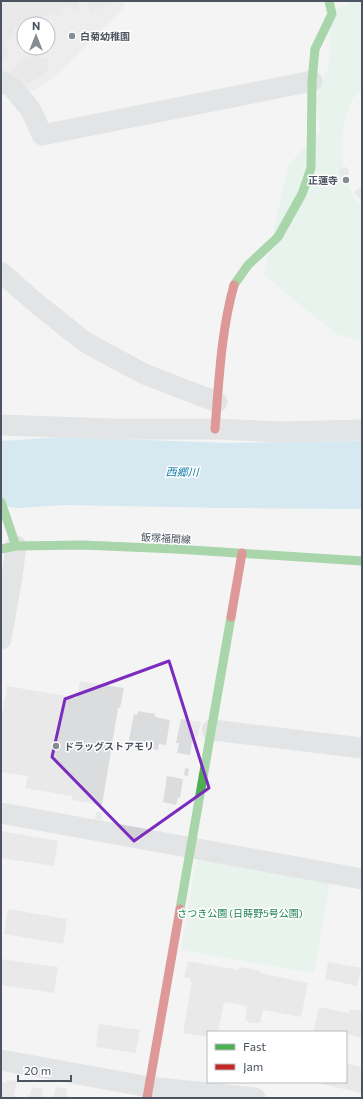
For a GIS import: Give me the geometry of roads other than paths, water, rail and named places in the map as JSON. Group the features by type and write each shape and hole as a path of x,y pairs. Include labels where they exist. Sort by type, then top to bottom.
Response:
{"street":[{"path":"215,430 223,343 234,284 248,265 278,237 302,194 311,168 312,81 315,49 332,14 329,1"},
{"path":"1,80 12,87 31,110 42,135 312,81"},
{"path":"1,272 36,303 86,342 144,374 218,402"},
{"path":"1,425 112,429 281,432 362,430"},
{"path":"1,502 4,512 12,578 1,639"},
{"name":"飯塚福間線","path":"8,548 82,545 362,561"},
{"path":"148,1092 242,553"},
{"path":"212,730 362,748"},
{"path":"1,813 362,879"},
{"path":"1,1060 148,1092 255,1098"}],"water":[{"name":"西郷川","path":"64,437 228,443 362,441 362,509 65,505 19,508 1,506 1,441"}],"place":[{"name":"白菊幼稚園","path":"72,36"},
{"name":"正蓮寺","path":"346,180"},
{"name":"ドラッグストアモリ","path":"56,746"}],"park label":[{"name":"さつき公園 (日蒔野5号公園)","path":"240,913"}]}
